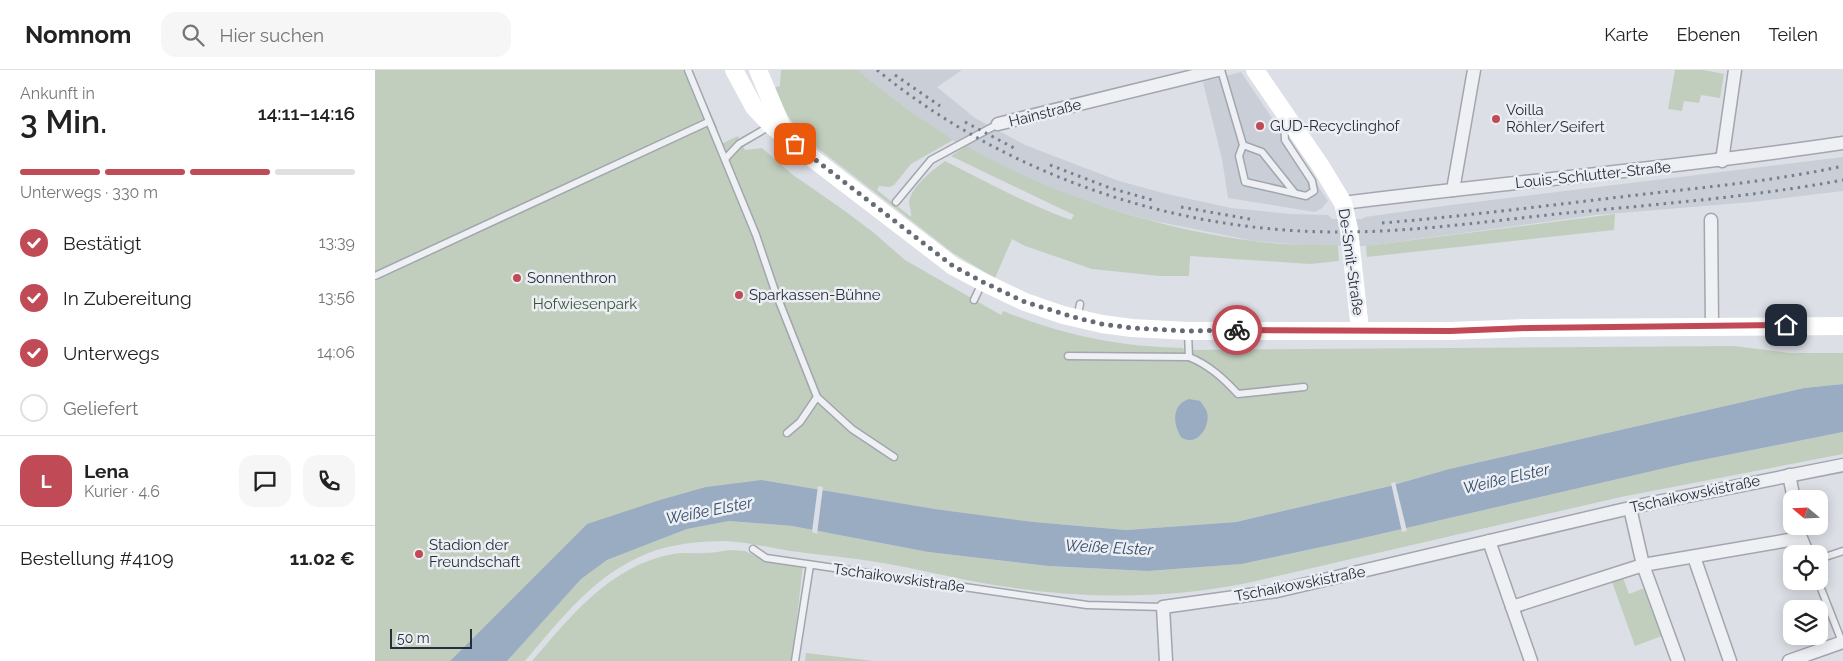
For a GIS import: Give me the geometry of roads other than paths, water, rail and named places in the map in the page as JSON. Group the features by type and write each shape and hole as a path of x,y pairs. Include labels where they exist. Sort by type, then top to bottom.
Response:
{"main road":[{"path":"734,70 754,107 771,125 803,152 953,266 1025,302 1079,311 1102,324 1132,328 1189,331 1450,331 1529,328 1843,326"},
{"path":"758,70 787,137"},
{"name":"De-Smit-Straße","path":"1255,70 1320,165 1343,203 1349,228 1360,330"}],"street":[{"name":"Hainstraße","path":"998,124 1220,70"},
{"path":"1453,190 1474,70"},
{"path":"1722,161 1735,70"},
{"name":"Louis-Schlutter-Straße","path":"1343,203 1722,161 1843,143"},
{"path":"1711,220 1712,326"},
{"name":"Tschaikowskistraße","path":"1163,607 1277,591 1630,508 1843,465"},
{"path":"1789,475 1792,490"},
{"path":"1630,508 1643,565 1678,661"},
{"path":"1489,541 1531,661"},
{"path":"1512,607 1643,565 1694,556 1803,542"},
{"path":"1694,556 1730,661"},
{"path":"1163,607 1166,661"},
{"path":"1789,661 1843,643"}],"lane":[{"path":"688,70 756,235 775,291 817,396 852,429 894,457"},
{"path":"1220,70 1243,145 1239,156 1245,182 1306,196 1314,191 1312,181 1285,140 1284,112"},
{"path":"375,276 708,122"},
{"name":"Hainstraße","path":"896,202 931,160 998,124"},
{"path":"725,159 739,144 771,125"},
{"path":"1243,145 1262,152 1295,192"},
{"path":"973,300 983,282"},
{"path":"1189,331 1189,357"},
{"path":"1068,356 1189,357 1210,368 1238,394 1305,387"},
{"path":"787,433 800,422 817,396"},
{"name":"Tschaikowskistraße","path":"753,549 767,558 1087,605 1163,607"},
{"path":"1828,556 1843,551"},
{"path":"795,661 810,565"},
{"path":"1822,590 1843,643"}],"water":[{"name":"Weiße Elster","path":"1843,384 1843,432 1687,463 1359,539 1242,564 1148,571 1048,566 928,552 792,526 729,521 687,529 607,560 581,579 507,661 450,661 587,524 706,487 762,480 935,509 1034,522 1126,530 1236,522 1390,486 1449,469 1804,388"},
{"path":"1189,399 1200,401 1207,411 1208,418 1201,434 1192,440 1181,437 1175,421 1176,410 1183,402"}],"railway":[{"path":"877,70 926,106 978,138 1033,166 1090,189 1149,207 1208,220 1269,229 1330,232 1419,229 1705,200 1843,180"},
{"path":"895,75 940,106"},
{"path":"965,122 1016,149"},
{"path":"1050,165 1110,188 1156,201"},
{"path":"1382,223 1478,214 1740,183 1792,176 1843,166"},
{"path":"1181,207 1255,220"}],"place":[{"name":"Voilla Röhler/Seifert","path":"1496,119"},
{"name":"GUD-Recyclinghof","path":"1260,126"},
{"name":"Sonnenthron","path":"517,278"},
{"name":"Sparkassen-Bühne","path":"739,295"},
{"name":"Stadion der Freundschaft","path":"419,554"}],"park label":[{"name":"Hofwiesenpark","path":"585,304"}]}
